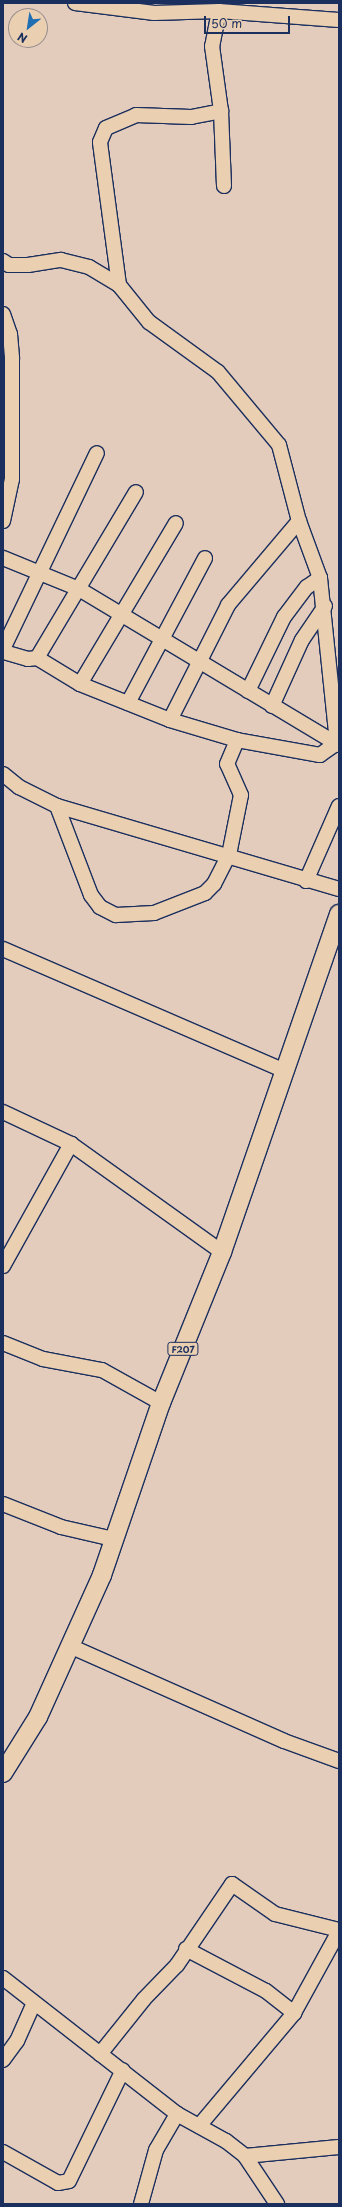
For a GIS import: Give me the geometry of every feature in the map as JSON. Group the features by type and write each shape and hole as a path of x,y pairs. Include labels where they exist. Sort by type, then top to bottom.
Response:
{"main road":[{"name":"F207","path":"3,1773 38,1717 72,1647 113,1539 161,1403 222,1252 282,1070 339,914"}],"street":[{"path":"83,3 154,13 219,11 339,20"},
{"path":"219,11 212,46 221,111 224,186"},
{"path":"119,285 100,142 106,128 136,116 191,117 221,111"},
{"path":"3,261 28,265 61,260 90,267 119,285 150,322 218,372 279,445 298,521 320,578 325,606 338,744"},
{"path":"3,314 10,334 12,359 12,479 3,521"},
{"path":"97,453 3,651 28,660 37,658 80,684 170,720 237,740 320,755 338,744"},
{"path":"37,658 136,492"},
{"path":"170,720 228,605 298,521"},
{"path":"80,684 122,616 176,523"},
{"path":"3,558 79,589 198,663 338,744"},
{"path":"128,703 160,639 204,558"},
{"path":"248,691 284,617 307,587 320,578"},
{"path":"272,706 302,640 325,606"},
{"path":"57,806 91,895 100,907 116,914 154,913 205,893 214,884 229,855 241,795 227,764 237,740"},
{"path":"3,774 19,788 57,806 229,855 306,881 339,889"},
{"path":"306,881 339,806"},
{"path":"3,949 282,1070"},
{"path":"3,1112 71,1144 222,1252"},
{"path":"3,1266 71,1144"},
{"path":"3,1343 43,1359 102,1370 161,1403"},
{"path":"3,1504 61,1527 113,1539"},
{"path":"72,1647 284,1741 339,1761"},
{"path":"100,2054 144,1999 177,1965 186,1949 232,1884 275,1914 339,1930 294,2013 199,2126"},
{"path":"186,1949 266,1991 294,2013"},
{"path":"3,1978 33,2005 123,2070 177,2114 199,2126 245,2156 278,2204"},
{"path":"3,2060 17,2041 33,2005"},
{"path":"3,2152 58,2183 69,2181 123,2070"},
{"path":"141,2204 156,2150 177,2114"},
{"path":"245,2156 339,2147"}]}
